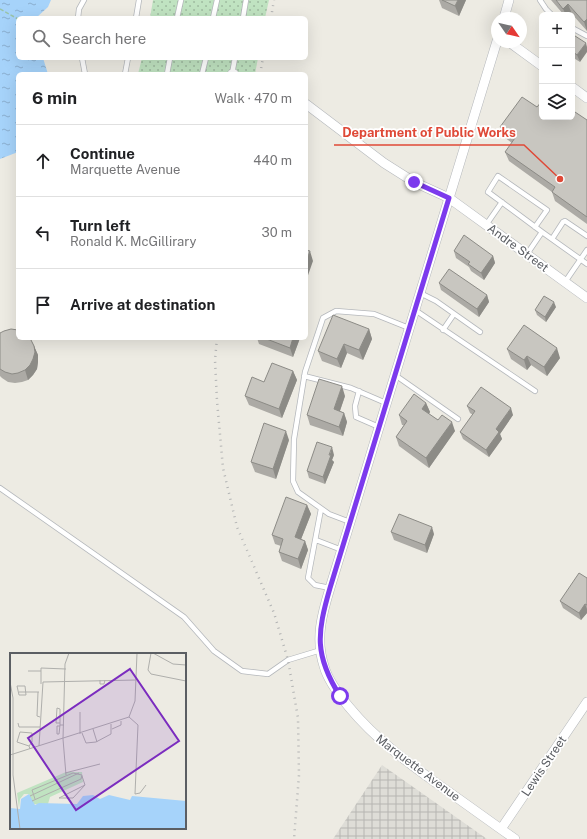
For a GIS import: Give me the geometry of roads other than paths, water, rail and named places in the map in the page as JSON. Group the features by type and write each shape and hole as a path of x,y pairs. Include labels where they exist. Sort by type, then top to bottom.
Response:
{"street":[{"path":"506,12 509,0"},
{"name":"Marquette Avenue","path":"495,48 330,588 320,626 321,650 324,666 337,692 356,716 375,736 401,758 515,839"},
{"path":"517,48 539,64"},
{"path":"575,89 587,98"},
{"name":"Andre Street","path":"308,106 384,163 414,182 449,198 587,298"},
{"name":"Lewis Street","path":"500,829 587,702"}],"lane":[{"path":"78,16 79,9 84,0"},
{"path":"136,16 139,0"},
{"path":"177,16 181,0"},
{"path":"213,16 217,0"},
{"path":"243,16 246,0"},
{"path":"540,0 549,12"},
{"path":"575,30 587,36"},
{"path":"82,60 85,72"},
{"path":"125,72 128,60"},
{"path":"167,72 170,60"},
{"path":"202,72 206,60"},
{"path":"233,72 235,60"},
{"path":"535,227 547,210 498,176 488,192 535,227 587,264"},
{"path":"486,225 502,202"},
{"path":"552,239 565,221 587,236"},
{"path":"527,254 542,232"},
{"path":"565,282 587,250"},
{"path":"420,293 436,301 480,332"},
{"path":"415,310 535,391"},
{"path":"350,522 329,514 298,492 293,481 294,439 304,376 323,318 336,311 374,314 409,328"},
{"path":"443,330 454,314"},
{"path":"395,375 458,419"},
{"path":"304,376 351,388 386,403"},
{"path":"359,391 355,406 356,417 379,428"},
{"path":"0,488 184,617 214,651 242,671 268,674 288,660 321,650"},
{"path":"321,508 308,578 315,585 330,588"},
{"path":"316,540 342,550"}],"water":[{"path":"0,0 51,0 48,7 38,16 16,16 16,60 44,60 47,72 16,72 16,153 0,159"}],"railway":[{"path":"271,16 274,0"},
{"path":"260,72 263,60"},
{"path":"217,340 215,360 223,468 237,527 274,613 288,660 298,718 299,775 294,839"}],"place":[{"name":"Department of Public Works","path":"560,179"}]}
